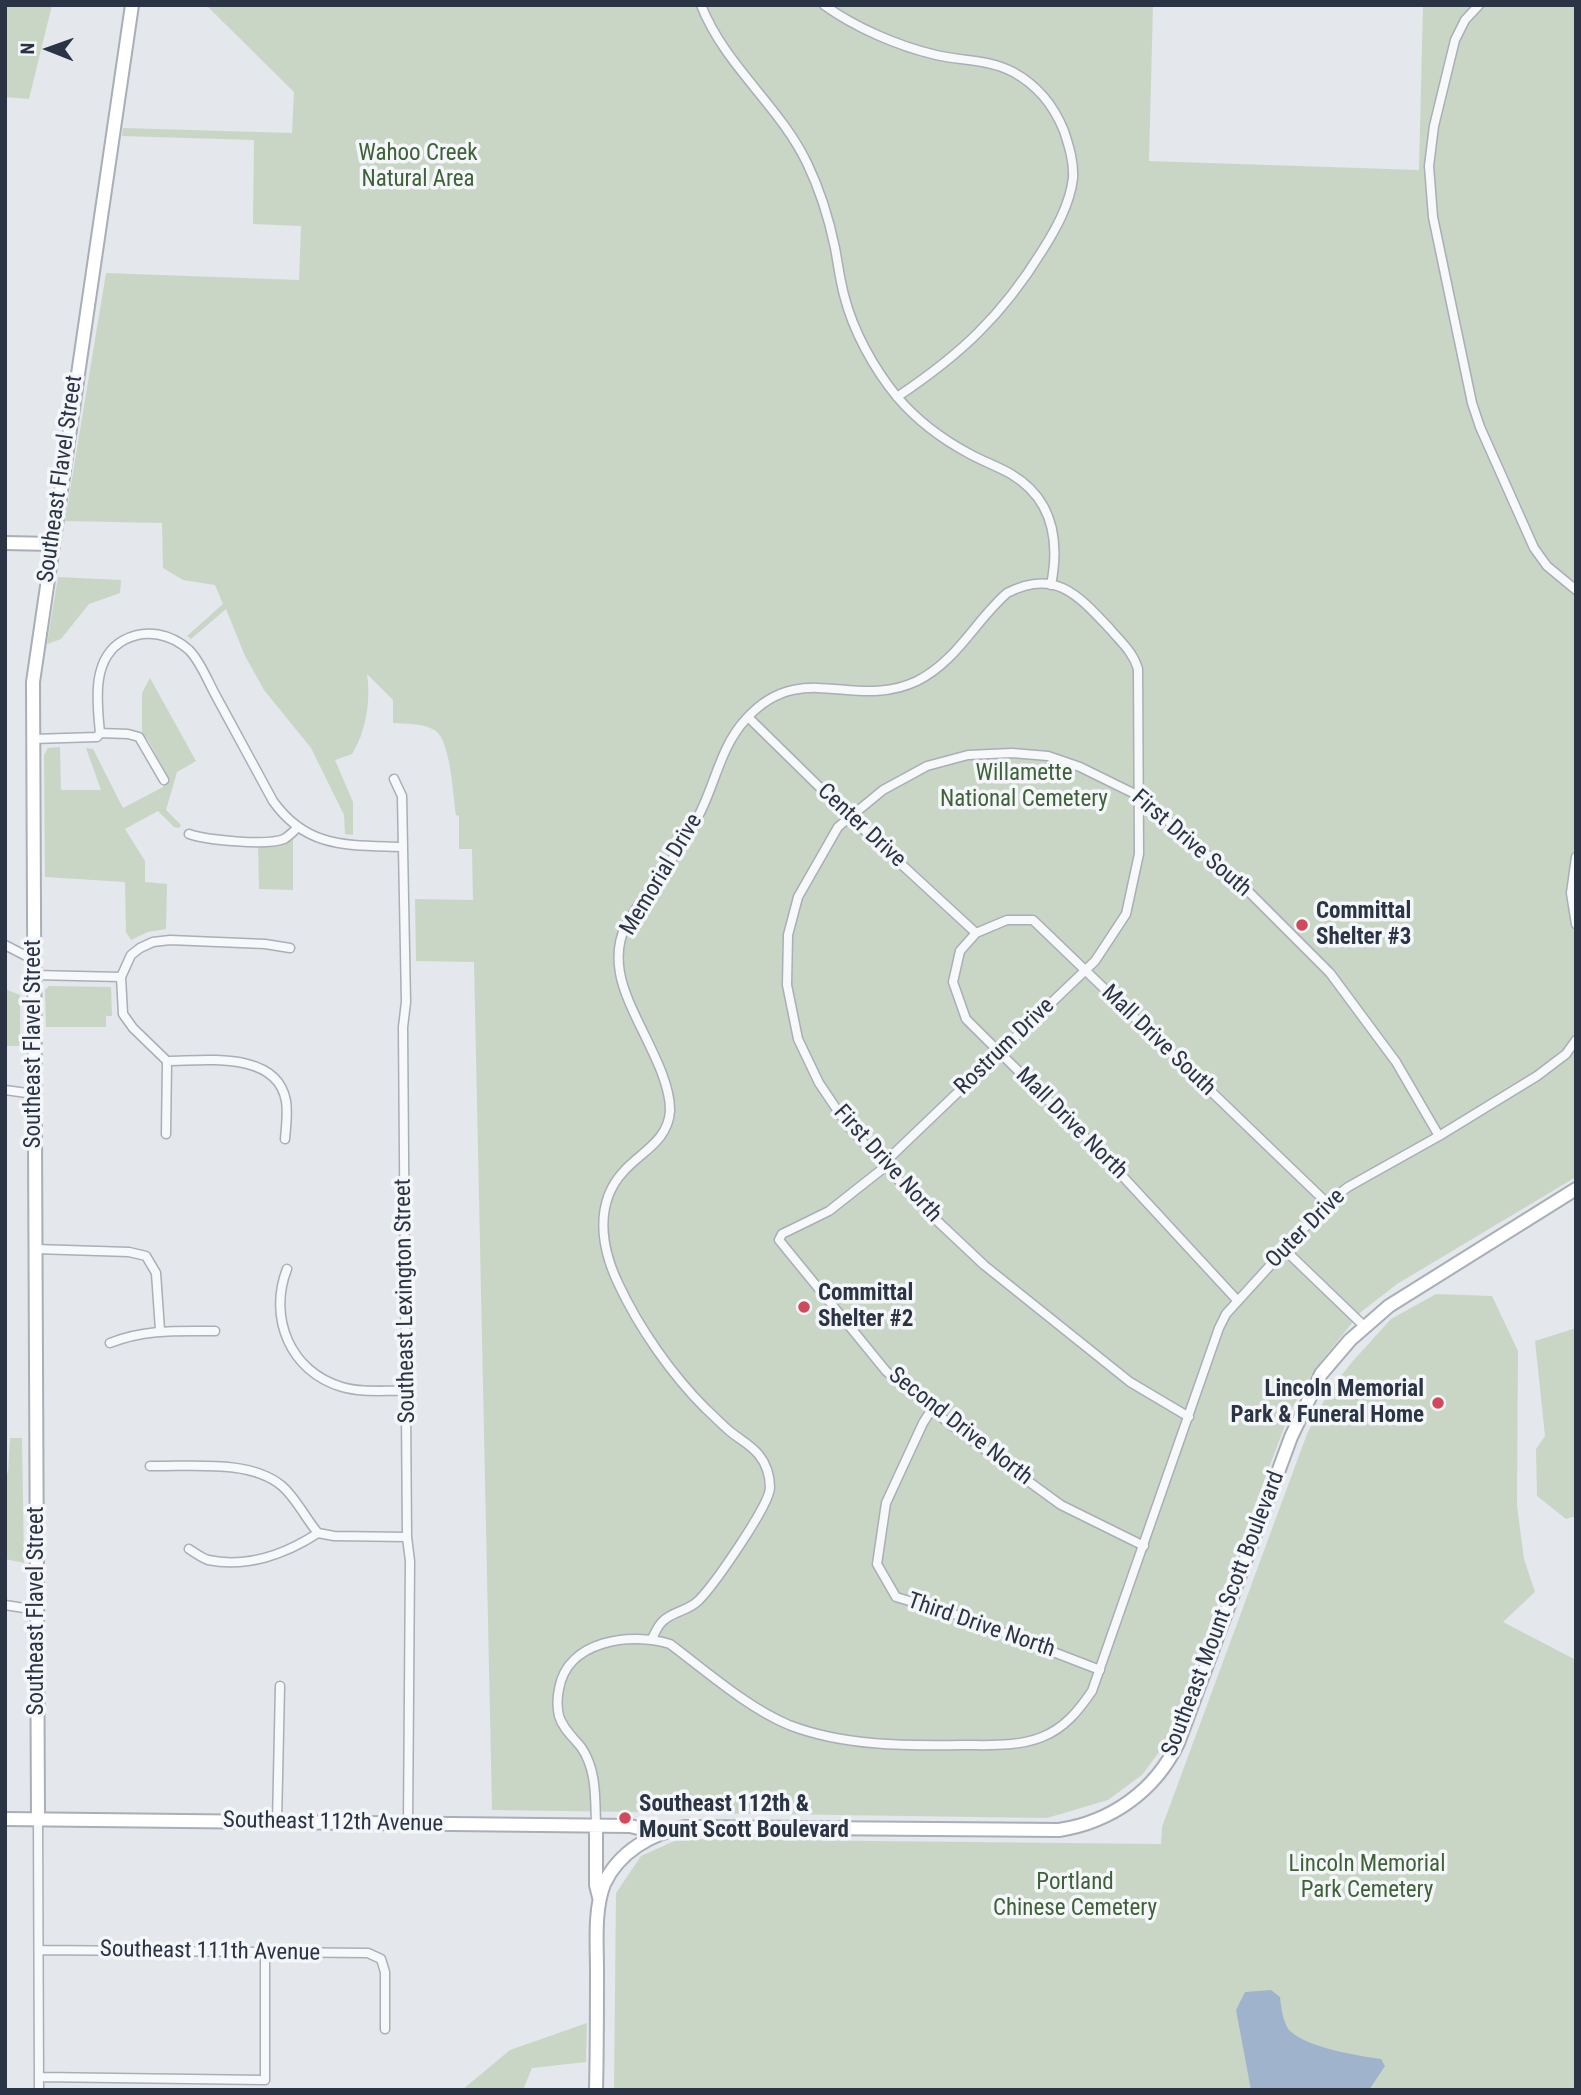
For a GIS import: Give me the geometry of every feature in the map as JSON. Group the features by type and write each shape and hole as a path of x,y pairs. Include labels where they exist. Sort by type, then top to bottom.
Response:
{"street":[{"name":"Southeast Flavel Street","path":"39,2090 33,674 132,5"},
{"path":"701,5 720,44 780,118 807,163 826,212 842,287 852,319 871,357 897,397 947,441 1012,475 1030,489 1046,511 1054,534 1055,556 1051,585 1062,587 1082,599 1136,660 1139,796"},
{"path":"824,5 853,23 920,51 993,64 1011,70 1029,81 1054,108 1069,144 1073,162 1070,195 1063,212 1051,237 1014,293 953,358 897,397"},
{"path":"1479,5 1465,20 1455,40 1434,126 1429,166 1433,217 1472,403 1480,427 1539,558 1576,590"},
{"path":"5,543 52,544"},
{"name":"Memorial Drive","path":"652,1639 662,1622 690,1608 708,1589 765,1505 770,1483 764,1462 756,1451 704,1407 659,1351 628,1302 607,1258 602,1230 607,1202 622,1173 661,1136 670,1111 661,1076 621,978 619,949 625,927 701,812 726,745 748,717 775,695 794,688 814,686 874,692 919,680 951,656 1007,593 1031,584 1045,582 1051,585"},
{"path":"33,739 97,737 100,733 99,676 104,658 118,644 142,634 174,639 195,657 272,802 283,816 297,828 322,841 402,847"},
{"name":"Center Drive","path":"748,717 850,817 976,933"},
{"path":"100,733 139,737 164,780"},
{"name":"First Drive South","path":"850,817 883,790 927,766 968,755 1012,752 1048,756 1080,767 1139,796 1241,884 1329,973 1396,1062 1440,1136"},
{"name":"Southeast Lexington Street","path":"394,779 402,796 405,978 403,1053 407,1537 410,1561 408,1824"},
{"name":"Rostrum Drive","path":"779,1240 782,1234 829,1210 881,1170 884,1164 1095,961 1126,914 1139,854 1139,796"},
{"name":"First Drive North","path":"850,817 838,827 797,897 788,935 787,985 798,1039 819,1083 848,1126 932,1216 984,1265 1130,1382 1189,1417"},
{"path":"190,834 203,839 273,842 288,836 297,828"},
{"path":"1576,857 1571,893 1576,924"},
{"name":"Mall Drive South","path":"976,933 1007,920 1033,920 1327,1203"},
{"name":"Mall Drive North","path":"976,933 960,951 953,982 966,1019 1103,1154 1237,1300"},
{"path":"285,1139 286,1099 275,1078 254,1065 237,1061 167,1061 133,1028 123,1014 121,977 131,955 153,942 170,940 265,944 290,948"},
{"path":"5,944 34,960"},
{"path":"34,975 121,977"},
{"name":"Outer Drive","path":"652,1639 670,1644 749,1703 788,1725 833,1737 895,1744 998,1745 1040,1738 1068,1721 1092,1691 1226,1314 1327,1203 1348,1187 1440,1136 1553,1066 1576,1040"},
{"path":"166,1133 167,1061"},
{"path":"5,1090 34,1094"},
{"name":"Southeast Mount Scott Boulevard","path":"596,2090 597,1939 600,1901 605,1882 620,1861 659,1833 692,1827 1059,1830 1096,1821 1126,1804 1151,1783 1171,1758 1196,1698 1301,1414 1321,1374 1364,1326 1411,1291 1576,1189"},
{"name":"Second Drive North","path":"779,1240 886,1371 932,1409 1061,1505 1144,1546"},
{"path":"35,1249 130,1252 146,1255 156,1273 160,1330"},
{"path":"1285,1250 1364,1326"},
{"path":"286,1269 280,1298 282,1329 302,1361 320,1377 344,1388 407,1391"},
{"path":"110,1343 126,1336 160,1330 215,1331"},
{"name":"Third Drive North","path":"932,1409 886,1503 877,1564 897,1597 986,1625 1100,1670"},
{"path":"150,1466 237,1468 260,1473 285,1488 318,1534"},
{"path":"189,1549 206,1560 251,1560 294,1548 318,1534 407,1537"},
{"path":"5,1605 37,1610"},
{"path":"596,1825 592,1766 567,1732 559,1716 557,1699 560,1680 582,1653 599,1645 619,1639 652,1639"},
{"path":"277,1822 280,1686"},
{"name":"Southeast 112th Avenue","path":"5,1819 596,1825 630,1826 659,1833"},
{"name":"Southeast Mount Scott Boulevard","path":"596,1825 596,1885 600,1901"},
{"name":"Southeast 111th Avenue","path":"39,1950 368,1953 381,1959 385,1972 386,2029"},
{"path":"39,2077 265,2080 265,1953"}],"green space":[{"path":"5,5 52,5 29,99 5,97"},
{"name":"Willamette National Cemetery","path":"206,5 1153,5 1149,161 1419,170 1423,5 1576,5 1576,1177 1397,1284 1361,1312 1314,1370 1290,1412 1165,1744 1142,1775 1108,1800 1047,1818 492,1810 474,962 416,961 415,899 473,900 472,849 459,849 459,816 456,815 445,747 441,737 432,728 393,723 393,700 367,674 368,705 361,736 352,754 335,760 353,802 353,835 345,834 344,815 311,748 264,690 245,656 226,609 191,639 187,636 223,604 215,585 183,580 163,568 162,523 65,521 106,273 299,280 301,226 253,224 254,140 122,136 123,128 292,133 294,92"},
{"path":"58,577 121,580 120,593 89,604 61,639 47,644"},
{"path":"150,678 196,761 177,772 166,810 181,825 179,828 174,827 158,811 125,829 145,861 145,882 167,884 166,929 148,932 131,940 126,932 125,882 45,877 44,755 48,748 60,747 61,790 101,790 86,748 93,749 123,808 163,787 167,775 142,734 142,693"},
{"path":"293,839 293,890 259,889 258,846 275,846"},
{"path":"49,986 111,987 112,1016 106,1016 106,1027 46,1027 45,990"},
{"path":"5,989 20,995 20,1046 5,1046"},
{"name":"Lincoln Memorial Park Cemetery","path":"1436,1294 1492,1296 1518,1351 1517,1506 1524,1559 1535,1592 1503,1622 1576,1660 1576,2090 614,2090 616,1893 641,1856 679,1839 1161,1844 1162,1827 1307,1434 1329,1391 1391,1319"},
{"path":"1576,1328 1576,1516 1566,1519 1537,1496 1536,1449 1545,1436 1535,1341"},
{"path":"10,1438 22,1438 24,1563 5,1559 5,1476 8,1472"},
{"path":"587,2023 586,2062 532,2068 523,2090 462,2090 510,2050"}],"water":[{"path":"1271,1990 1280,1997 1285,2023 1297,2036 1332,2050 1381,2059 1385,2066 1369,2090 1251,2090 1236,2010 1245,1992"}],"place":[{"name":"Committal Shelter #3","path":"1302,925"},
{"name":"Committal Shelter #2","path":"804,1307"},
{"name":"Lincoln Memorial Park & Funeral Home","path":"1438,1403"},
{"name":"Southeast 112th & Mount Scott Boulevard","path":"625,1818"}],"park label":[{"name":"Wahoo Creek Natural Area","path":"418,167"},
{"name":"Portland Chinese Cemetery","path":"1075,1896"}]}
